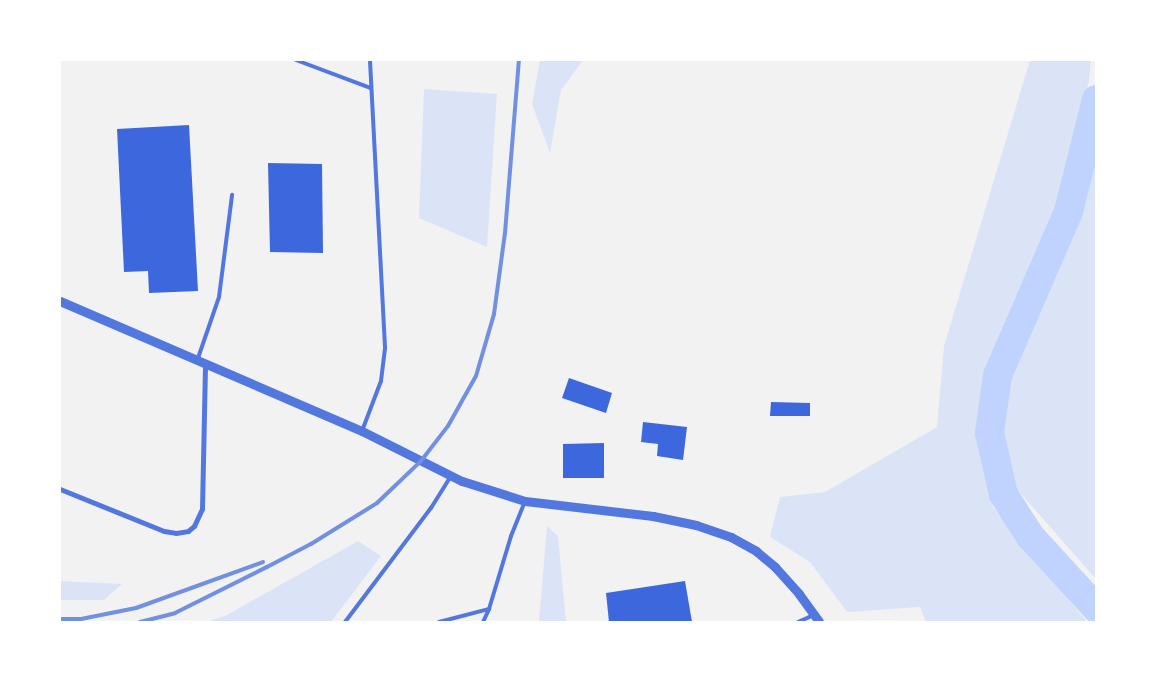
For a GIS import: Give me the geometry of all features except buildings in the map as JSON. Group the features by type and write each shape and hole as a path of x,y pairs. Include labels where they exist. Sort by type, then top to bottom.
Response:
{"street":[{"path":"60,301 362,431 451,476 525,501 653,516 696,524 731,537 756,551 776,567 817,618"},
{"path":"60,489 164,531 176,533 188,530 199,519 202,509 201,363"}],"lane":[{"path":"296,60 371,88"},
{"path":"362,431 381,381 385,347 370,60"},
{"path":"201,363 218,297 232,195"},
{"path":"345,622 431,508 451,476"},
{"path":"483,622 489,609 510,536 525,501"},
{"path":"439,622 489,609"},
{"path":"798,622 817,618"}],"shaded area":[{"path":"540,60 583,60 561,90 550,153 532,104"},
{"path":"1030,60 1091,60 1089,81 1058,207 988,370 978,437 993,507 1087,622 926,622 920,607 847,612 810,562 770,537 780,497 825,492 937,427 944,346"},
{"path":"424,89 497,94 487,247 419,218"},
{"path":"1096,143 1096,579 1015,487 999,425 1024,334 1080,209"},
{"path":"547,526 558,536 566,622 539,622"},
{"path":"358,541 381,556 331,622 207,622 227,615"},
{"path":"60,581 122,584 104,600 60,600"}],"waterway":[{"path":"1096,99 1068,211 997,375 989,432 1003,494 1030,536 1096,608"}],"railway":[{"path":"140,622 175,613 267,567 311,544 377,503 421,461 448,426 476,376 494,314 505,233 519,60"},
{"path":"60,619 81,619 136,608 263,562"}]}
